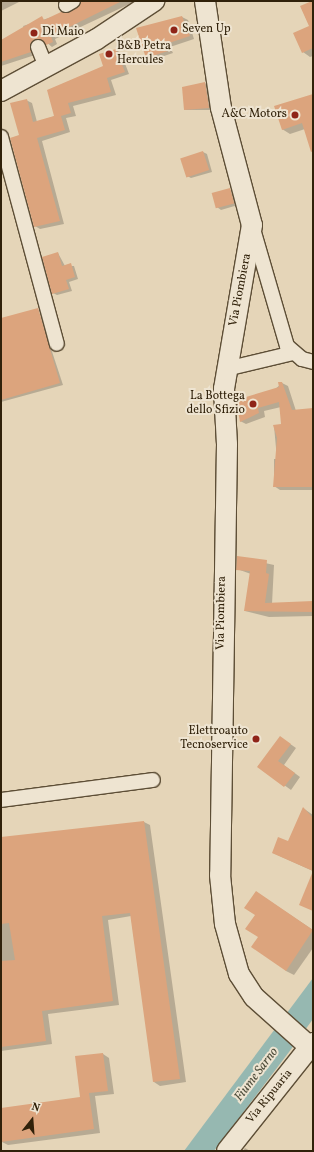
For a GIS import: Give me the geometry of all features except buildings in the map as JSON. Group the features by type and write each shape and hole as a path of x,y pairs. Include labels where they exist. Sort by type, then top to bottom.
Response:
{"street":[{"path":"1,91 46,67 154,1"},
{"name":"Via Piombiera","path":"205,1 221,108 252,225 287,346 293,353"},
{"path":"38,47 46,67"},
{"path":"1,136 57,344"},
{"name":"Via Piombiera","path":"252,225 226,369 220,875 225,924 239,974 254,997 312,1045"},
{"path":"226,369 293,353 313,362"},
{"path":"1,800 152,780"},
{"name":"Via Ripuaria","path":"227,1151 312,1045"}],"water":[{"name":"Fiume Sarno","path":"313,978 313,1019 292,1048 214,1151 184,1151"}],"place":[{"name":"Seven Up","path":"174,30"},
{"name":"Di Maio","path":"34,33"},
{"name":"B&B Petra Hercules","path":"109,54"},
{"name":"A&C Motors","path":"295,115"},
{"name":"La Bottega dello Sfizio","path":"253,404"},
{"name":"Elettroauto Tecnoservice","path":"256,739"}]}
